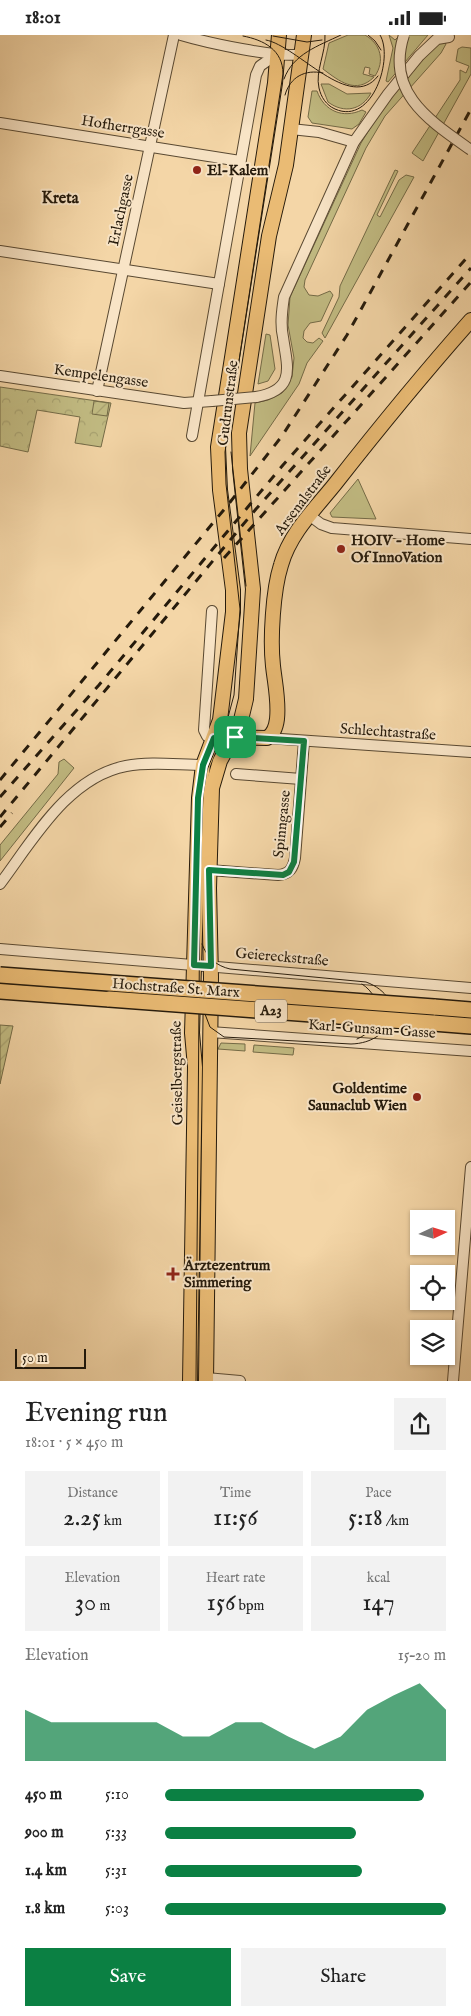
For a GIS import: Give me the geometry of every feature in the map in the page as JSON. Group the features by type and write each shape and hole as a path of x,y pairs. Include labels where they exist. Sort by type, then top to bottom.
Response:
{"highway":[{"name":"Hochstraße St. Marx","path":"0,975 471,1009"},
{"name":"Hochstraße St. Marx","path":"0,991 471,1026"}],"main road":[{"name":"Gudrunstraße","path":"209,768 214,738 220,720 234,612 233,590 220,490 218,447 275,83 279,35"},
{"name":"Gudrunstraße","path":"209,768 235,737 246,699 254,589 240,469 239,433 269,236 284,176 292,129 304,35"},
{"name":"Arsenalstraße","path":"266,738 274,731 277,718 272,648 279,572 290,543 309,515 471,320"},
{"path":"214,738 266,738"},
{"name":"Geiselbergstraße","path":"206,1380 211,966 209,870 212,788 209,768"},
{"name":"Geiselbergstraße","path":"190,1381 195,1067 192,1039 198,798 209,768"}],"street":[{"name":"Erlachgasse","path":"97,391 174,35"},
{"path":"181,35 277,53 297,55 302,53"},
{"path":"404,35 401,47 400,68 410,97 431,122 471,150"},
{"name":"Kempelengasse","path":"0,376 198,404 256,397 272,393 277,389 287,373 289,365 282,323 284,297 354,142 388,94 419,56 437,39 449,37"},
{"name":"Gudrunstraße","path":"192,437 256,75 260,66 277,53"},
{"name":"Hofherrgasse","path":"0,123 240,161"},
{"path":"292,129 318,132 354,142"},
{"path":"0,251 219,284"},
{"path":"309,515 328,528 471,539"},
{"path":"212,611 204,730 207,736 214,738"},
{"name":"Schlechtastraße","path":"266,738 471,752"},
{"name":"Spinngasse","path":"209,870 278,875 289,872 295,858 304,741"},
{"path":"0,884 54,813 80,787 126,766 209,768"},
{"path":"236,774 301,779"},
{"name":"Geiereckstraße","path":"0,949 471,988"},
{"name":"Karl-Gunsam-Gasse","path":"210,1032 471,1051"},
{"path":"453,1381 471,1167"},
{"path":"206,1380 240,1381"}],"green space":[{"path":"348,35 365,35 375,43 380,53 380,65 375,76 369,74 370,68 365,67 363,74 374,77 361,85 354,86 341,82 323,69 329,43"},
{"path":"389,35 395,40 400,35 428,35 388,82 386,81 393,48"},
{"path":"445,42 446,44 441,53 385,116 366,148 305,280 304,287 309,295 318,296 330,291 333,295 321,321 310,323 304,331 303,338 307,342 313,343 319,338 323,341 307,363 299,384 250,456 255,403 268,400 282,393 292,377 294,358 288,325 290,297 361,143 384,106 425,57 440,43"},
{"path":"462,47 471,48 471,74 423,161 412,153 460,80 460,70 466,73 469,66 456,61 458,49"},
{"path":"321,84 329,84 347,94 371,93 358,106 346,109 340,108 328,102"},
{"path":"312,91 317,91 324,104 335,111 348,114 362,110 366,112 359,124 352,129 312,123 308,117"},
{"path":"395,170 398,171 377,215 380,217 399,180 406,175 414,177 325,338 322,333 339,297 340,286"},
{"path":"266,334 270,335 275,369 268,381 258,384"},
{"path":"0,387 111,403 101,447 75,443 80,417 37,410 28,452 0,446"},
{"path":"94,401 109,403 107,416 92,414"},
{"path":"358,479 376,519 332,517 330,513"},
{"path":"64,759 74,768 0,861 0,845 58,774 59,762"},
{"path":"0,1025 13,1026 0,1084"},
{"path":"221,1043 245,1044 245,1051 218,1049"},
{"path":"254,1045 294,1048 293,1055 253,1052"}],"tram line":[{"path":"325,35 318,75 320,91 324,100 329,105 335,109 348,112 360,108 370,99 377,87 382,73 384,58 384,45 380,35"},
{"path":"284,79 293,63 300,57 315,47 341,35"},
{"path":"368,35 381,50"},
{"path":"196,1381 200,880 203,795 207,770 227,721 234,695 240,609 226,484 225,452 283,74 280,59 271,47 258,40 243,36"},
{"path":"273,36 307,42 322,40"},
{"path":"266,40 293,53 324,74 353,87 366,85 378,76"},
{"path":"285,95 294,79 304,73 323,73"},
{"path":"231,452 246,586"},
{"path":"202,944 213,961 230,969 366,982 379,989 388,998 391,1008 391,1019 378,1036 366,1042 351,1044 224,1037 210,1027 205,1014"},
{"path":"357,1039 372,1028 378,1013 374,998 362,984"}],"railway":[{"path":"0,780 227,506 282,436 347,335 471,109"},
{"path":"0,797 99,685 283,465 471,253"},
{"path":"0,817 256,509 471,268"},
{"path":"224,558 471,282"},
{"path":"0,827 12,813"}],"place":[{"name":"El-Kalem","path":"197,170"},
{"name":"HOIV - Home Of InnoVation","path":"341,549"},
{"name":"Goldentime Saunaclub Wien","path":"417,1097"},
{"name":"Ärztezentrum Simmering","path":"173,1274"}],"district":[{"name":"Kreta","path":"60,199"}],"route":[{"path":"235,737 304,741 294,862 292,869 283,875 209,870 211,966 194,965 198,798 203,765 214,738 235,737"}]}
